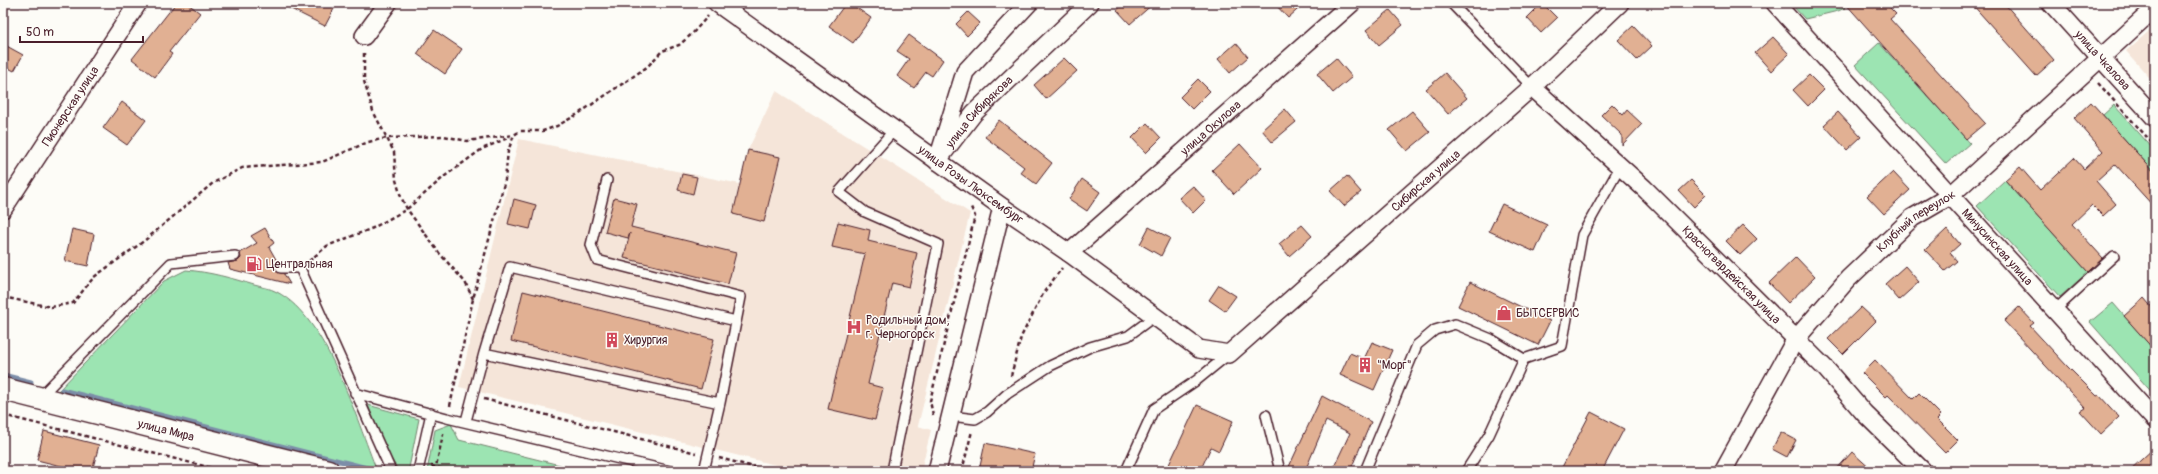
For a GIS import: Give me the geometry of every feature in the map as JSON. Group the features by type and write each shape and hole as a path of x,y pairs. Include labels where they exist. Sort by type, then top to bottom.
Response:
{"main road":[{"name":"улица Мира","path":"3,389 328,471"}],"street":[{"name":"Пионерская улица","path":"3,209 138,3"},
{"path":"364,36 388,3"},
{"name":"улица Сибирякова","path":"937,161 965,72 1029,3"},
{"name":"улица Сибирякова","path":"937,161 974,113 1090,3"},
{"name":"улица Окулова","path":"1069,253 1352,3"},
{"name":"Сибирская улица","path":"1229,354 1532,87 1620,3"},
{"name":"Минусинская улица","path":"1775,3 2155,420"},
{"name":"улица Чкалова","path":"2051,3 2155,118"},
{"name":"улица Розы Люксембург","path":"714,6 895,129 1002,208 1069,253 1199,349 1229,354"},
{"name":"Клубный переулок","path":"1723,471 1795,340 1848,279 1912,218 1950,196 2155,8"},
{"name":"Красногвардейская улица","path":"1532,87 1644,188 1748,290 1795,340 1826,369 1864,413 1923,471"},
{"path":"937,471 942,418 1002,208"}],"lane":[{"path":"1451,3 1532,87"},
{"path":"892,471 938,244 865,212 839,192 895,129"},
{"path":"1466,471 1489,435 1524,359 1562,346 1582,235 1620,167"},
{"path":"607,180 591,245 597,260 741,297 720,403 704,471"},
{"path":"39,398 171,263 235,256"},
{"path":"2054,310 2114,256"},
{"path":"466,422 471,396 510,267 736,321"},
{"path":"281,268 300,268 391,471"},
{"path":"942,418 975,419 987,412 1007,394 1050,366 1090,347 1128,336 1155,316"},
{"path":"1365,471 1417,345 1435,330 1455,324 1491,339 1524,359"},
{"path":"484,353 720,403"},
{"path":"1126,471 1154,410 1197,380 1229,354"},
{"path":"355,393 447,418 670,471"},
{"path":"418,467 431,413"},
{"path":"1266,415 1280,471"}],"path":[{"path":"300,268 327,246 373,228 407,209 445,176 482,149 520,131 543,131 557,126 578,114 647,67 662,51 679,45 692,34 714,6"},
{"path":"364,36 364,81 373,112 394,152 396,180 407,209 440,254 465,282 473,299"},
{"path":"2086,70 2155,146"},
{"path":"3,296 51,307 73,303 94,277 144,241 219,180 242,168 322,162 368,142 387,138 444,136 467,141 514,135"},
{"path":"435,471 473,299 505,180 508,151 514,135"},
{"path":"942,418 930,401 975,216 968,202"},
{"path":"1007,394 1021,337 1044,292 1063,267 1069,253"},
{"path":"453,392 769,471"},
{"path":"3,415 223,471"},
{"path":"962,471 975,419"},
{"path":"418,467 436,467 452,471"}],"shaded area":[{"path":"2155,26 2155,84 2126,51"},
{"path":"776,91 970,213 918,426 931,430 921,471 800,471 459,387 519,139 740,184 733,214 780,157 748,150"}],"green space":[{"path":"1790,3 1841,3 1845,8 1805,19"},
{"path":"1879,43 1970,143 1946,164 1855,65"},
{"path":"2114,105 2155,151 2155,173 2103,115"},
{"path":"2005,180 2088,272 2060,297 1977,206"},
{"path":"186,270 204,272 271,290 277,292 295,305 311,324 326,347 350,399 377,471 58,391 164,281"},
{"path":"2113,303 2155,351 2155,396 2090,322"},
{"path":"368,405 419,419 409,468 406,471 399,471 388,454"},
{"path":"451,424 459,440 584,471 427,471 435,430"}],"building":[{"path":"176,3 187,3 200,13 169,52 172,54 155,77 132,59"},
{"path":"279,3 337,3 325,26"},
{"path":"846,3 850,3 871,18 853,43 829,26"},
{"path":"1126,3 1154,3 1130,24 1117,10"},
{"path":"1274,3 1305,3 1288,18"},
{"path":"1542,3 1557,18 1541,33 1527,18"},
{"path":"1845,3 1885,3 1896,14 1890,19 1985,123 1966,139"},
{"path":"1971,3 2004,3 2054,60 2036,76"},
{"path":"1390,10 1403,25 1379,45 1366,30"},
{"path":"968,12 980,23 967,36 956,24"},
{"path":"1633,26 1652,46 1637,60 1618,40"},
{"path":"434,30 462,49 445,74 417,54"},
{"path":"909,35 943,60 932,76 926,72 914,88 897,76 909,59 897,51"},
{"path":"1773,37 1789,54 1771,71 1755,53"},
{"path":"1236,43 1248,57 1230,73 1218,59"},
{"path":"3,44 23,55 14,71 3,65"},
{"path":"1064,58 1077,71 1046,99 1034,85"},
{"path":"1336,58 1352,77 1333,93 1317,74"},
{"path":"1445,73 1467,98 1448,114 1426,89"},
{"path":"1809,75 1824,90 1808,106 1793,90"},
{"path":"1198,79 1210,91 1192,109 1180,97"},
{"path":"122,102 146,120 127,145 103,128"},
{"path":"2091,102 2155,173 2155,208 2115,164 2096,181 2116,204 2103,216 2092,205 2072,224 2103,258 2088,272 2005,180 2020,167 2040,190 2074,158 2084,169 2103,151 2074,118"},
{"path":"1612,104 1623,115 1627,110 1642,124 1622,145 1622,135 1601,115"},
{"path":"1285,109 1296,122 1272,142 1262,130"},
{"path":"1412,111 1430,132 1407,151 1389,130"},
{"path":"1838,112 1861,137 1847,150 1824,125"},
{"path":"999,120 1052,163 1036,184 1020,172 1024,167 985,137"},
{"path":"1147,123 1161,138 1146,153 1132,138"},
{"path":"1240,144 1262,168 1234,194 1212,170"},
{"path":"748,150 780,157 764,222 733,214"},
{"path":"1893,172 1910,190 1884,214 1867,196"},
{"path":"682,174 697,177 693,194 678,190"},
{"path":"1347,176 1361,192 1344,206 1330,191"},
{"path":"1082,179 1100,192 1087,211 1069,199"},
{"path":"1691,180 1706,195 1694,207 1679,191"},
{"path":"1193,186 1206,200 1193,213 1179,198"},
{"path":"614,198 637,204 631,227 736,253 728,284 624,258 630,233 628,238 605,232"},
{"path":"514,199 536,205 530,229 508,224"},
{"path":"1502,204 1547,225 1535,252 1489,231"},
{"name":"Родильный дом, г. Черногорск","path":"838,222 870,230 868,241 917,253 909,287 892,283 868,384 883,388 875,420 828,409 865,254 832,247"},
{"path":"1302,225 1312,236 1289,256 1279,244"},
{"path":"1743,225 1757,239 1740,255 1726,241"},
{"path":"1149,227 1170,238 1161,256 1140,244"},
{"name":"Центральная","path":"265,228 274,243 269,247 278,263 276,271 284,274 290,284 230,269 228,263 238,261 241,258 240,253 257,243 251,236"},
{"path":"72,229 94,234 88,266 65,261"},
{"path":"1947,229 1960,244 1950,253 1957,261 1945,271 1925,250"},
{"path":"1796,257 1815,277 1788,303 1769,283"},
{"path":"1905,266 1919,282 1899,300 1885,284"},
{"name":"БЫТСЕРВИС","path":"1470,282 1550,321 1538,345 1458,306"},
{"path":"1219,285 1236,296 1225,311 1209,300"},
{"name":"Хирургия","path":"523,291 714,339 701,389 511,341"},
{"path":"2144,298 2155,311 2155,351 2124,316"},
{"path":"1861,307 1876,321 1843,354 1828,339"},
{"path":"2019,307 2034,323 2030,326 2067,366 2097,396 2099,395 2119,417 2101,434 2080,411 2085,408 2004,321"},
{"name":"\"Морг\"","path":"1372,342 1392,350 1374,390 1340,375 1350,353 1364,359"},
{"path":"1875,360 1913,399 1919,393 1941,415 1937,419 1958,440 1945,453 1888,395 1886,397 1862,373"},
{"path":"1322,396 1371,422 1350,471 1332,471 1350,433 1326,421 1305,471 1287,471"},
{"path":"1197,405 1233,421 1219,451 1211,447 1200,471 1166,471"},
{"path":"1591,412 1624,429 1602,471 1560,471"},
{"path":"44,431 99,445 92,471 81,471 37,460"},
{"path":"1781,432 1796,440 1787,457 1772,449"},
{"path":"985,443 1035,454 1031,471 979,471"},
{"path":"2155,447 2155,471 2129,471"},
{"path":"1852,452 1873,471 1835,471"}],"waterway":[{"path":"3,375 31,382"},
{"path":"62,390 375,470"}],"place":[{"name":"Центральная","path":"254,264"},
{"name":"БЫТСЕРВИС","path":"1504,313"},
{"name":"Родильный дом, г. Черногорск","path":"854,327"},
{"name":"Хирургия","path":"612,340"},
{"name":"\"Морг\"","path":"1365,365"}]}
